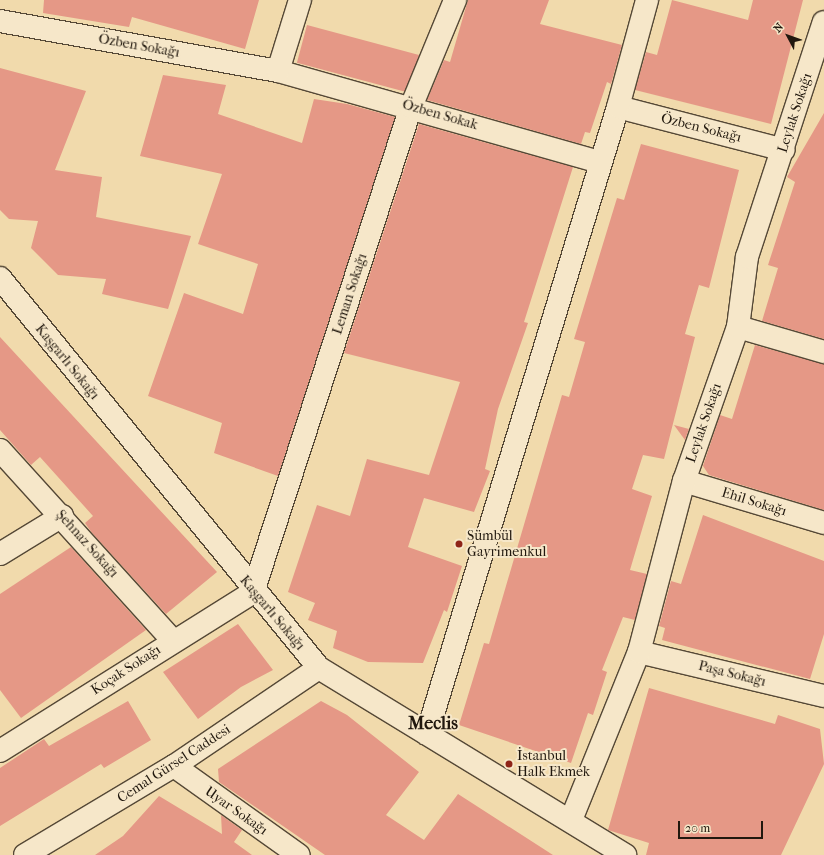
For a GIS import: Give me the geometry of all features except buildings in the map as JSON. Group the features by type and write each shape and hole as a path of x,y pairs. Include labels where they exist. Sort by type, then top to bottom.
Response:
{"street":[{"path":"278,71 300,0"},
{"name":"Leman Sokağı","path":"253,592 411,107 455,0"},
{"path":"427,734 618,107 647,0"},
{"name":"Özben Sokağı","path":"0,22 278,71"},
{"name":"Leylak Sokağı","path":"571,820 639,652 684,480 738,327 747,257 784,150 824,22"},
{"name":"Özben Sokak","path":"278,71 411,107 600,162"},
{"name":"Özben Sokağı","path":"618,107 784,150"},
{"name":"Kaşgarlı Sokağı","path":"0,278 253,592 320,668 571,820 625,855"},
{"path":"738,327 824,352"},
{"name":"Şehnaz Sokağı","path":"0,450 62,516 172,640"},
{"name":"Ehil Sokağı","path":"684,480 824,523"},
{"path":"0,554 62,516"},
{"name":"Koçak Sokağı","path":"0,751 172,640 253,592"},
{"name":"Paşa Sokağı","path":"639,652 824,696"},
{"name":"Cemal Gürsel Caddesi","path":"39,852 174,766 320,668"},
{"name":"Uyar Sokağı","path":"174,766 299,855"}],"place":[{"name":"Sümbül Gayrimenkul","path":"459,544"},
{"name":"İstanbul Halk Ekmek","path":"509,764"}],"district":[{"name":"Meclis","path":"433,724"}]}
